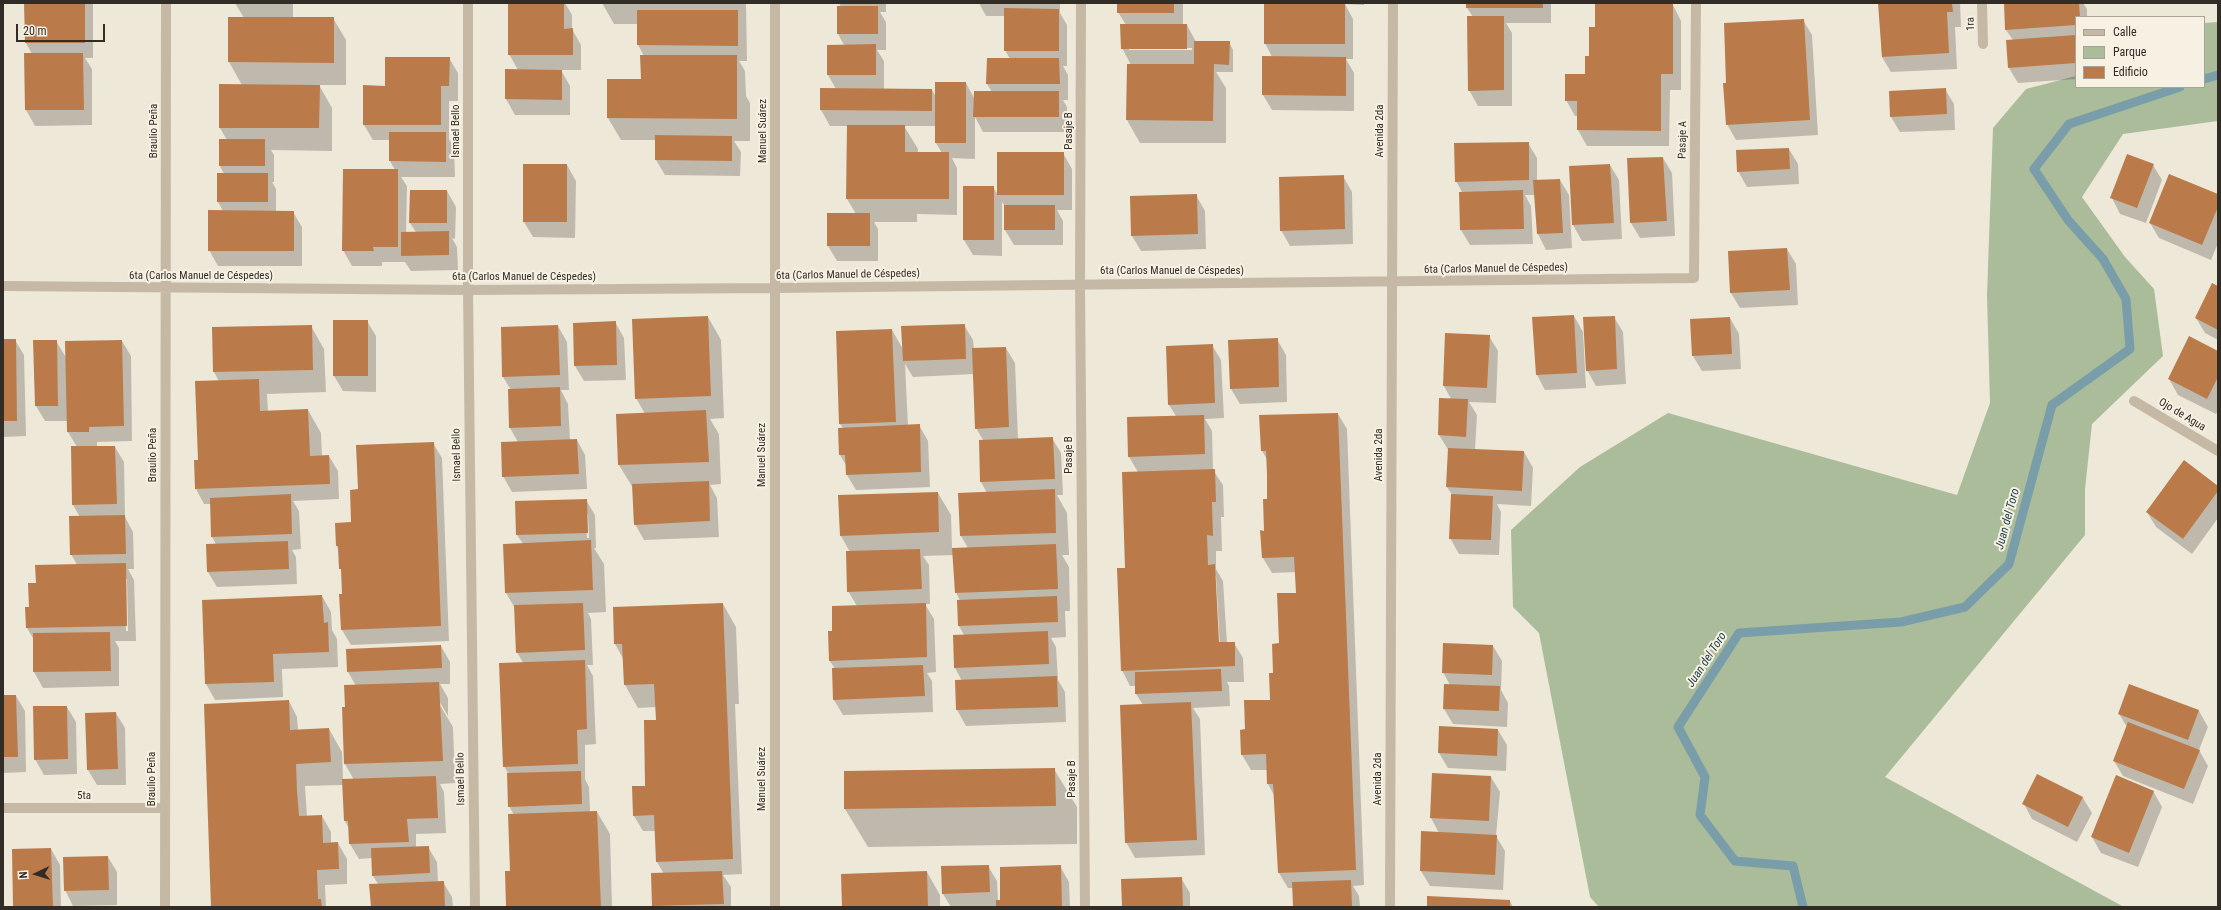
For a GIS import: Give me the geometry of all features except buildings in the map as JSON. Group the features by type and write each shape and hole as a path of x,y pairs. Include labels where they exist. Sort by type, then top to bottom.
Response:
{"street":[{"name":"Braulio Peña","path":"165,907 166,3"},
{"name":"Ismael Bello","path":"468,3 468,290 474,907"},
{"name":"Manuel Suárez","path":"775,3 775,907"},
{"name":"Pasaje B","path":"1081,3 1080,284 1085,907"},
{"name":"Avenida 2da","path":"1390,907 1393,3"},
{"name":"Pasaje A","path":"1694,278 1696,3"},
{"name":"1ra","path":"1982,3 1983,44"},
{"name":"6ta (Carlos Manuel de Céspedes)","path":"3,286 468,290 1080,284 1391,283 1694,278"},
{"name":"Ojo de Agua","path":"2134,400 2218,451"},
{"name":"5ta","path":"3,808 164,808"}],"green space":[{"path":"2218,22 2218,121 2123,134 2082,197 2125,257 2154,289 2163,356 2092,424 2085,489 2085,535 1885,777 2124,907 1599,907 1590,897 1539,633 1513,607 1511,530 1580,467 1668,413 1957,495 1990,403 1987,295 1993,128 2026,89 2075,76 2075,88 2205,88 2205,23"}],"waterway":[{"name":"Juan del Toro","path":"2205,79 2218,75"},
{"name":"Juan del Toro","path":"1803,907 1793,866 1735,861 1700,815 1705,777 1678,727 1739,633 1901,622 1965,607 2009,564 2052,405 2130,349 2126,299 2103,259 2068,220 2034,169 2069,124 2177,88"}]}
